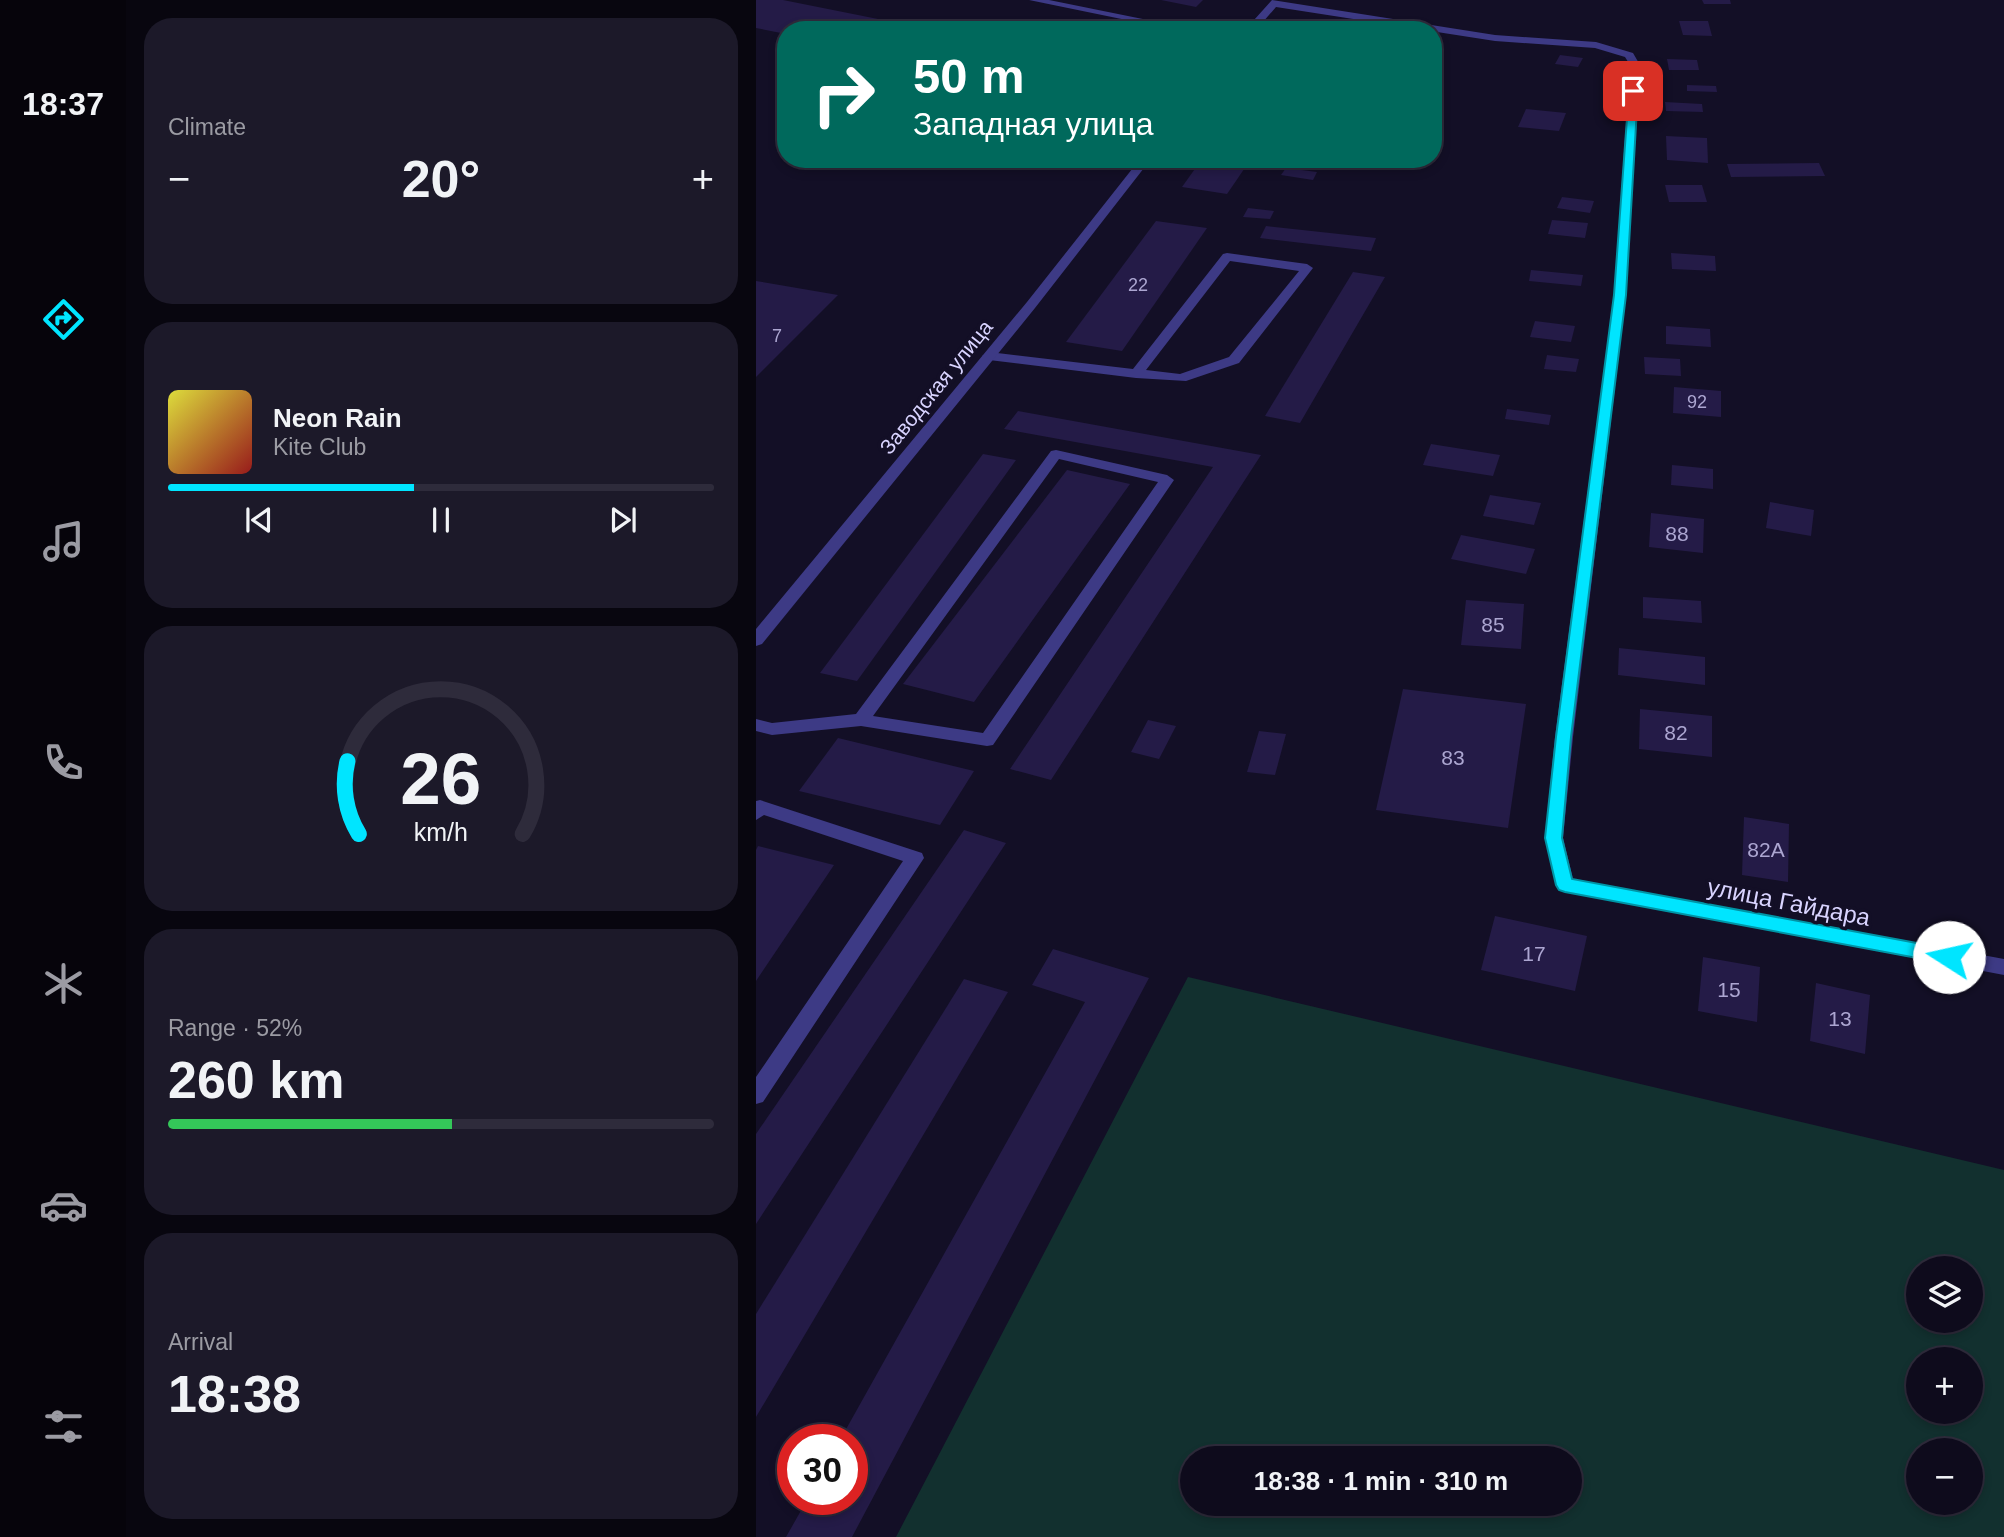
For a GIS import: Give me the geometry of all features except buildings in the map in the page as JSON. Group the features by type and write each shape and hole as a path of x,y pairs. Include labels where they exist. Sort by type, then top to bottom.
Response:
{"street":[{"path":"1034,0 1145,21"},
{"path":"1258,21 1276,2"},
{"name":"улица Гайдара","path":"1276,2 1392,21"},
{"name":"улица Гайдара","path":"1442,29 1495,38 1596,45 1629,55 1635,65 1620,295 1553,838 1565,885 2004,967"},
{"name":"Заводская улица","path":"756,640 1139,168"},
{"path":"989,356 1136,374 1181,378 1234,360 1307,268 1227,257 1136,374"},
{"path":"756,725 772,729 861,720 987,740 1167,480 1056,454 861,720"},
{"path":"756,813 760,807 915,858 756,1095"}],"green space":[{"path":"1188,977 2004,1170 2004,1537 896,1537"}],"route":[{"path":"1633,91 1620,295 1553,838 1565,885 1949,957"}]}
